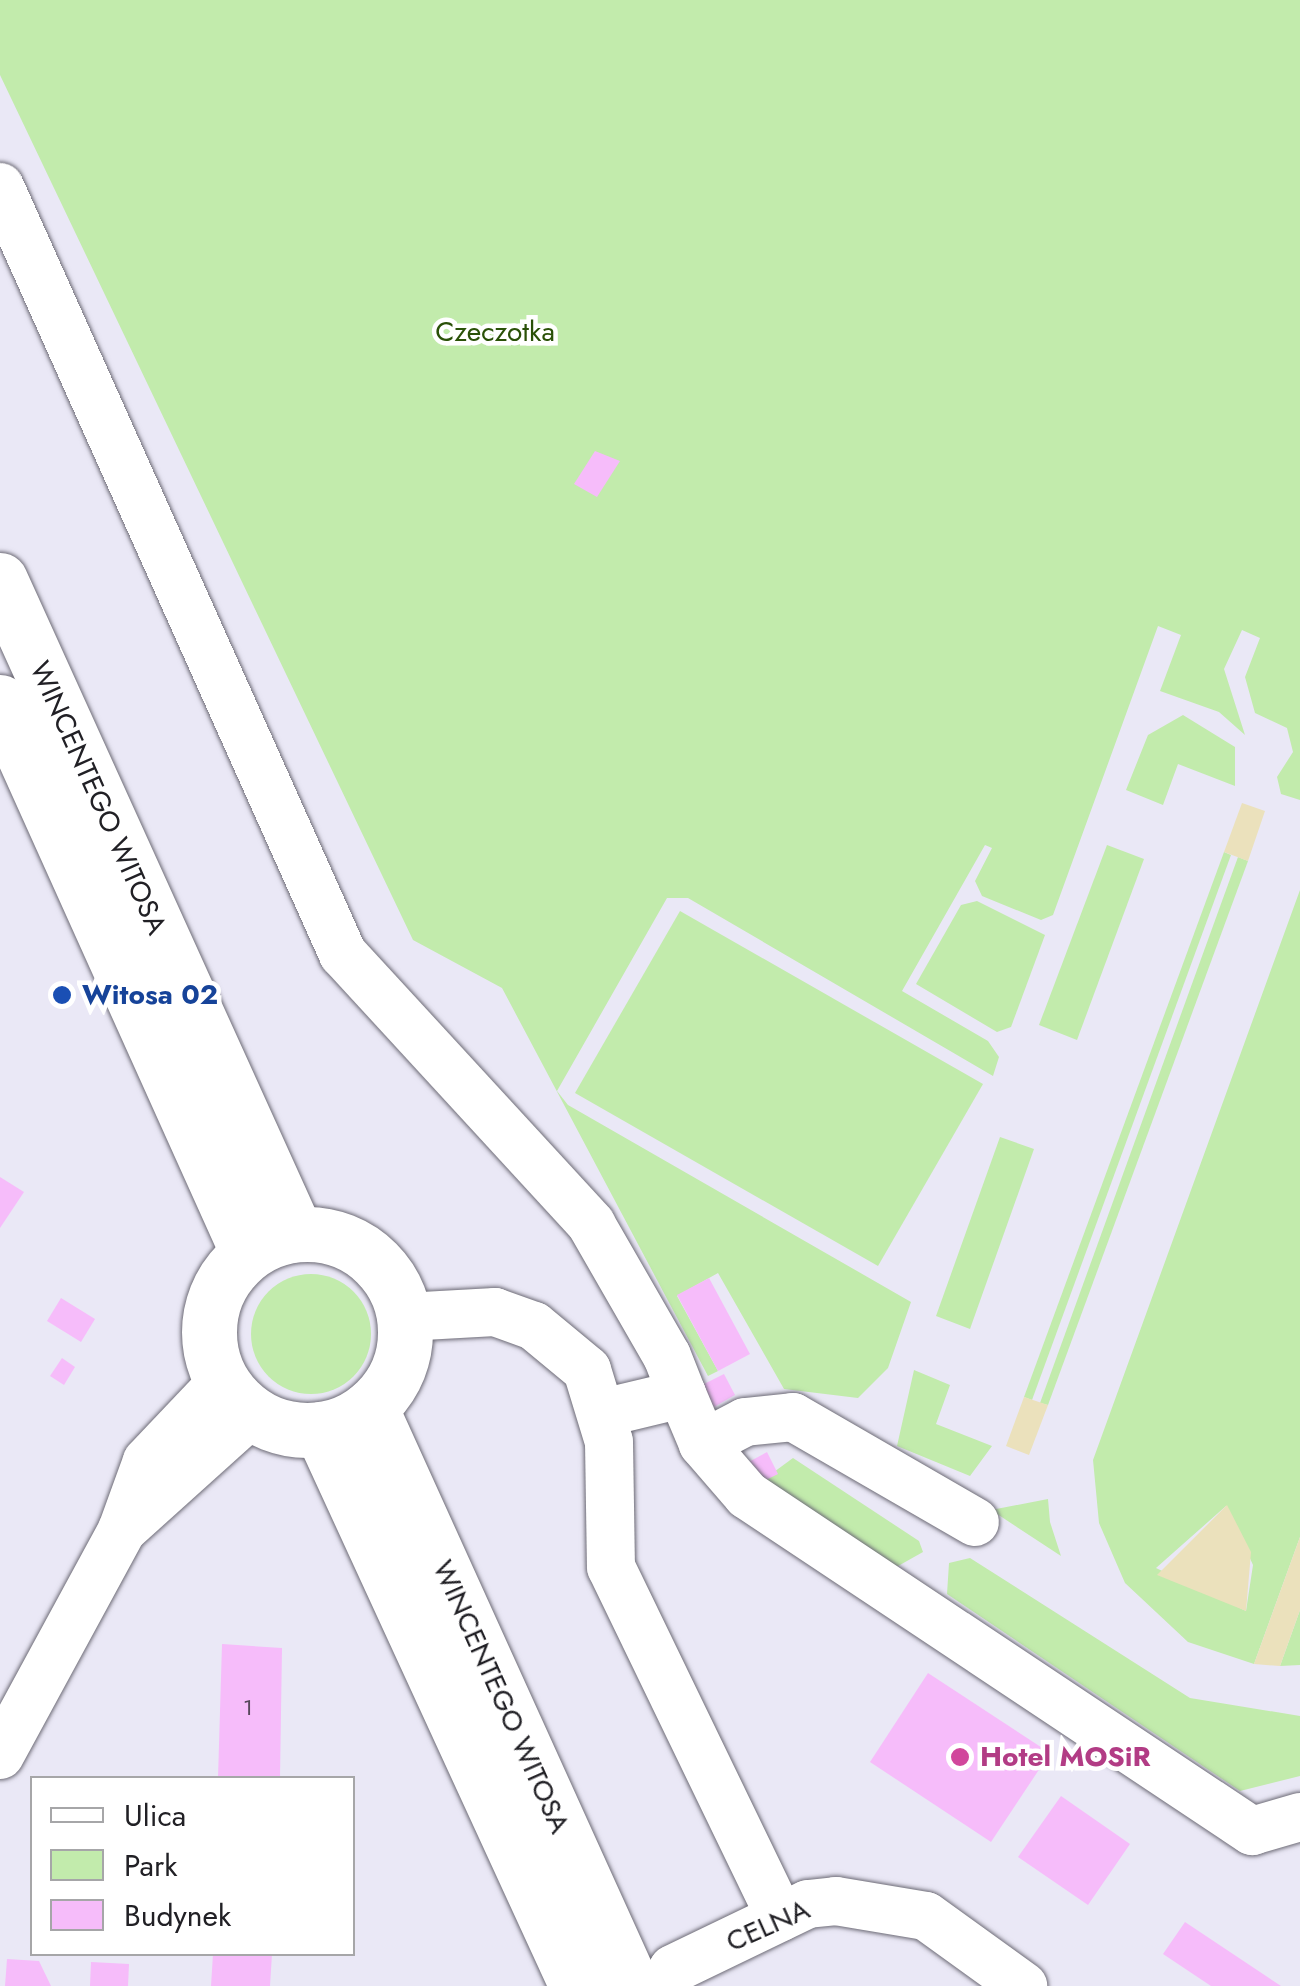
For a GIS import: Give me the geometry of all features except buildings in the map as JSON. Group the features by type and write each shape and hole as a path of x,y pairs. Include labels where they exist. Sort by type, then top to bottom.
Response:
{"main road":[{"name":"WINCENTEGO WITOSA","path":"0,580 272,1243"},
{"name":"WINCENTEGO WITOSA","path":"0,702 272,1243"},
{"path":"326,1235 366,1254 396,1288 405,1317 404,1351 370,1407 321,1429 237,1397 211,1312 272,1243 326,1235"},
{"name":"WINCENTEGO WITOSA","path":"370,1407 633,1977"},
{"name":"WINCENTEGO WITOSA","path":"321,1429 633,1977"}],"street":[{"path":"0,187 343,954 591,1224 682,1394 704,1444 747,1496 1252,1831 1300,1817"},
{"path":"405,1317 468,1308 534,1326 587,1370 604,1413 611,1567 780,1917"},
{"path":"604,1413 682,1394"},
{"path":"0,1755 122,1530 237,1397"},
{"path":"704,1444 745,1422 793,1417 975,1522"},
{"name":"CELNA","path":"633,1977 808,1904 878,1902 926,1916 1023,1986"}],"green space":[{"name":"Czeczotka","path":"0,0 1300,0 1300,800 1281,794 1277,777 1293,752 1287,728 1255,713 1245,677 1260,638 1242,630 1224,669 1245,735 1219,712 1160,691 1181,635 1158,626 1053,915 1041,920 982,896 975,881 992,848 985,845 902,991 988,1041 999,1057 993,1076 688,898 667,898 557,1091 568,1105 911,1302 888,1368 858,1398 784,1389 718,1273 677,1296 718,1371 708,1376 502,988 413,940 0,75"},
{"path":"1183,715 1235,747 1235,786 1178,764 1163,805 1126,790 1148,735"},
{"path":"1107,845 1144,859 1077,1040 1039,1025"},
{"path":"1224,852 1231,855 1032,1400 1024,1397"},
{"path":"1238,857 1248,861 1048,1405 1040,1403"},
{"path":"1300,890 1300,1537 1254,1664 1188,1642 1125,1583 1099,1523 1093,1460","holes":["1226,1506 1253,1565 1246,1611 1156,1568"]},
{"path":"977,901 1045,935 1011,1027 997,1032 916,984 961,905"},
{"path":"680,911 983,1084 878,1266 575,1093"},
{"path":"1000,1137 1034,1149 970,1329 936,1316"},
{"path":"311,1274 334,1279 353,1292 366,1311 371,1334 366,1357 353,1376 334,1389 311,1394 288,1389 269,1376 256,1357 251,1334 256,1311 269,1292 288,1279"},
{"path":"914,1370 950,1385 936,1424 992,1446 970,1476 897,1446"},
{"path":"793,1458 919,1541 923,1552 891,1570 752,1488"},
{"path":"1048,1499 1050,1522 1061,1556 991,1510"},
{"path":"970,1558 1190,1698 1300,1716 1300,1776 1240,1791 947,1594 949,1563"},
{"path":"1300,1610 1300,1665 1280,1666"}],"sand":[{"path":"1242,803 1265,811 1248,861 1224,852"},
{"path":"1024,1397 1048,1405 1029,1455 1006,1446"},
{"path":"1227,1505 1251,1552 1246,1611 1157,1575"},
{"path":"1300,1537 1300,1610 1280,1666 1254,1664"}],"place":[{"name":"Witosa 02","path":"62,995"},
{"name":"Hotel MOSiR","path":"960,1757"}]}
